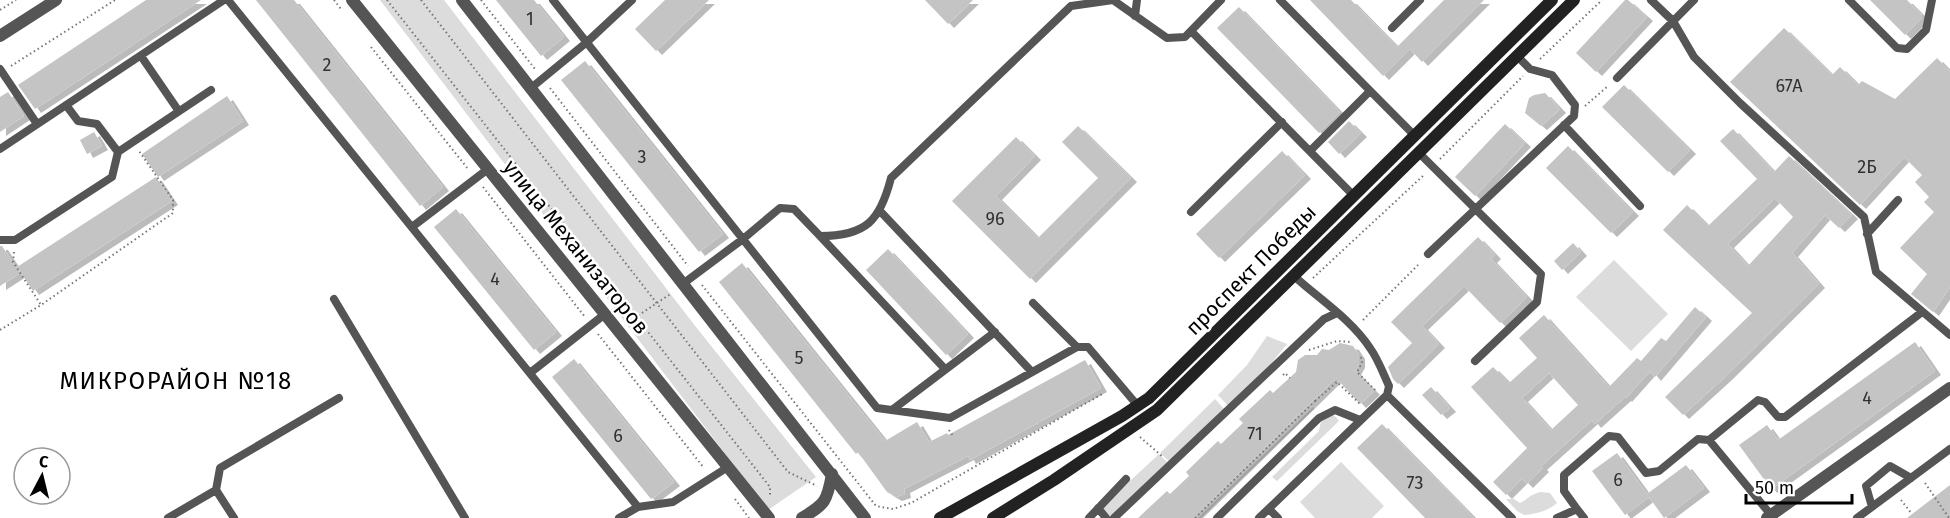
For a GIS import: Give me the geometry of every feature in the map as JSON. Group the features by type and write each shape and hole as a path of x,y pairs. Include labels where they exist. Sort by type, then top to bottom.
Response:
{"main road":[{"name":"проспект Победы","path":"940,518 1138,406 1157,390 1552,0"},
{"name":"проспект Победы","path":"993,518 1158,410 1574,0"}],"street":[{"path":"0,36 56,0"},
{"name":"улица Механизаторов","path":"352,0 769,518"},
{"path":"462,0 865,518"},
{"path":"1769,517 1950,388"},
{"path":"802,518 823,505 829,492 832,474"}],"lane":[{"path":"0,149 226,0 638,507"},
{"path":"553,0 878,408 950,418 1077,347 1088,347 1138,406"},
{"path":"531,88 587,42 632,0"},
{"path":"820,236 837,236 853,232 868,224 880,211 891,178 1071,6 1113,0 1167,38 1185,37 1221,0"},
{"path":"1135,16 1137,0"},
{"path":"1281,0 1415,136"},
{"path":"1392,28 1420,0"},
{"path":"1651,0 1673,21 1694,57 1864,218 1876,272 1950,335"},
{"path":"1617,78 1694,0"},
{"path":"1849,0 1897,48 1907,49 1926,30 1932,0"},
{"path":"1191,31 1354,196"},
{"path":"141,56 178,110"},
{"path":"1428,254 1574,116 1575,105 1552,75 1530,69 1517,56"},
{"path":"1,71 37,124"},
{"path":"0,240 15,240 112,177 118,152 211,90"},
{"path":"1310,152 1370,91"},
{"path":"66,105 78,122 97,124 118,152"},
{"path":"1191,212 1281,122"},
{"path":"1564,125 1640,206"},
{"path":"1420,154 1541,274 1537,302 1475,360"},
{"path":"412,227 488,169"},
{"path":"1867,234 1898,200"},
{"path":"684,284 780,208 794,209 945,369"},
{"path":"880,211 1032,372"},
{"path":"1259,518 1387,395 1389,386 1370,348 1348,321 1294,276"},
{"path":"1297,295 1305,286"},
{"path":"334,299 465,518"},
{"path":"1033,303 1077,347"},
{"path":"1584,518 1564,490 1564,475 1609,436 1618,437 1646,473 1659,471 1698,439 1709,440 1758,400 1765,402 1778,417 1785,417 1922,312"},
{"path":"1114,518 1324,319 1336,313"},
{"path":"530,373 605,314"},
{"path":"892,410 995,332"},
{"path":"1387,395 1512,518"},
{"path":"234,518 216,490 220,468 339,398"},
{"path":"1217,518 1319,418 1335,410 1360,420"},
{"path":"1709,440 1769,517"},
{"path":"1857,518 1950,449"},
{"path":"1872,507 1866,486 1890,466 1915,476"},
{"path":"619,518 638,507 673,502 728,467"},
{"path":"1089,518 1126,479"},
{"path":"168,518 216,490"},
{"path":"1098,508 1106,518"},
{"path":"1269,509 1278,518"},
{"path":"1557,518 1577,509"}],"path":[{"path":"0,10 16,0"},
{"path":"1,71 114,0"},
{"path":"334,0 341,9"},
{"path":"387,0 770,487 770,497"},
{"path":"421,0 788,472 829,492"},
{"path":"481,0 876,506 893,509 911,503 1104,393"},
{"path":"1305,286 1433,167 1602,0"},
{"path":"371,47 711,478"},
{"path":"1574,116 1617,78"},
{"path":"0,330 41,305 173,213 172,200 133,142"},
{"path":"15,240 13,262 41,305"},
{"path":"1354,329 1428,254"},
{"path":"602,340 684,284"},
{"path":"1306,350 1337,341 1347,341 1355,345"},
{"path":"1358,350 1362,363 1357,372 1376,391"},
{"path":"1277,381 1290,367"},
{"path":"1285,373 1290,378"},
{"path":"1196,518 1336,382 1360,406 1368,398"},
{"path":"1138,435 1170,464"},
{"path":"1915,476 1949,518"},
{"path":"1894,490 1912,514"},
{"path":"729,491 749,518"}],"shaded area":[{"path":"380,0 444,0 696,327 816,477 768,510"},
{"path":"1614,260 1668,314 1631,351 1576,297"},
{"path":"1267,336 1287,344 1261,376 1229,407 1218,395 1247,365"},
{"path":"1215,399 1225,410 1171,463 1160,453"},
{"path":"1313,407 1314,409 1201,518 1198,518"},
{"path":"1332,415 1339,421 1277,481 1272,477 1319,431 1321,421"},
{"path":"1159,454 1169,464 1112,518 1108,518 1100,509"},
{"path":"1341,462 1384,506 1372,518 1315,518 1300,502"},
{"path":"1540,492 1550,493 1557,503 1542,512 1524,515 1506,499 1514,499 1520,503"}],"building":[{"path":"146,0 201,0 35,109 18,85"},
{"path":"256,0 294,0 443,187 420,206"},
{"path":"496,0 534,0 564,37 541,56"},
{"path":"665,0 709,0 656,51 635,29"},
{"path":"925,0 973,0 948,24"},
{"path":"1310,0 1351,0 1397,47 1444,0 1484,0 1422,62 1410,49 1383,76"},
{"path":"1625,0 1628,0 1647,17 1596,72 1576,53"},
{"path":"1870,0 1907,0 1922,15 1922,18 1905,35"},
{"path":"1239,7 1340,112 1319,133 1217,28"},
{"path":"1784,28 1832,75 1840,67 1858,85 1862,81 1895,99 1937,58 1950,71 1950,287 1933,312 1911,294 1927,274 1900,248 1934,212 1924,202 1929,197 1915,182 1922,175 1904,157 1860,205 1730,82"},
{"path":"585,61 723,234 699,252 561,80"},
{"path":"1624,85 1690,150 1668,172 1602,107"},
{"path":"8,92 24,116 0,132 0,97"},
{"path":"1545,93 1560,109 1541,126 1525,113 1529,98"},
{"path":"227,96 243,121 158,177 142,154"},
{"path":"1349,121 1361,133 1339,154 1328,142"},
{"path":"1505,124 1525,143 1475,196 1455,177"},
{"path":"1078,126 1131,178 1030,279 952,201 1016,137 1035,156 996,196 1038,238 1098,178 1062,142"},
{"path":"1733,129 1774,172 1789,156 1852,215 1839,228 1825,215 1792,253 1819,284 1683,415 1665,397 1752,313 1663,230 1687,205 1708,226 1757,179 1720,141","holes":["1775,198 1793,217 1748,266 1728,244"]},
{"path":"94,132 102,146 87,154 80,140"},
{"path":"1568,146 1633,212 1611,233 1546,168"},
{"path":"1282,151 1305,175 1219,258 1196,234"},
{"path":"156,177 172,201 33,291 17,267"},
{"path":"456,209 556,332 534,350 434,227"},
{"path":"1478,237 1495,255 1491,259 1527,297 1500,323 1464,286 1422,326 1439,344 1398,384 1388,367 1412,343 1391,322"},
{"path":"1573,243 1581,252 1562,270 1554,261"},
{"path":"0,246 20,273 0,286"},
{"path":"888,249 968,334 946,355 866,270"},
{"path":"742,263 885,441 917,422 929,442 947,433 948,435 1085,360 1101,388 970,460 968,456 904,489 905,494 896,497 887,492 858,452 856,454 719,282"},
{"path":"1695,307 1706,317 1655,377 1650,371 1626,398 1595,424 1592,420 1541,466 1543,468 1527,484 1522,479 1506,495 1493,482 1527,448 1471,387 1493,367 1509,383 1537,358 1519,338 1544,315 1609,387 1637,358 1641,361 1661,338 1666,341","holes":["1549,373 1578,405 1551,430 1522,398"]},
{"path":"1915,342 1935,371 1771,489 1739,445 1767,425 1778,440"},
{"path":"1340,343 1353,346 1359,355 1359,364 1355,371 1374,391 1360,404 1336,378 1193,518 1138,518 1167,491 1170,494 1189,476 1186,472 1218,441 1221,444 1243,423 1239,419 1270,390 1273,393 1296,372 1298,360 1305,355 1317,355 1322,349 1329,350"},
{"path":"574,359 674,482 653,498 651,499 552,377"},
{"path":"1431,387 1450,408 1441,415 1422,395"},
{"path":"1382,424 1474,518 1425,518 1357,448"},
{"path":"1617,453 1647,494 1686,465 1704,488 1664,518 1649,497 1625,515 1592,471"},
{"path":"1950,485 1950,518 1907,518"}],"district":[{"name":"МИКРОРАЙОН №18","path":"176,381"}]}
